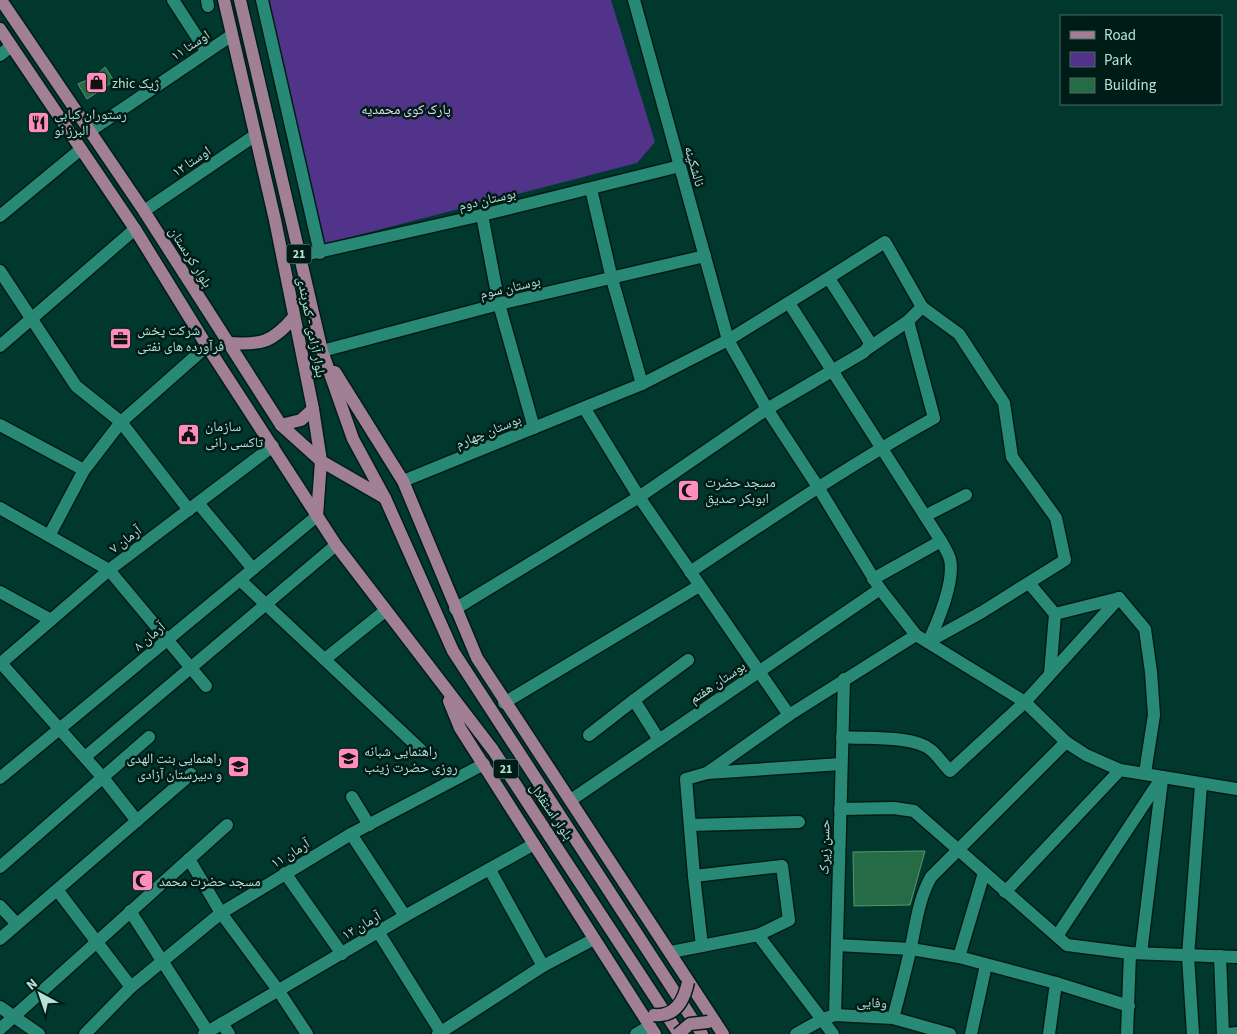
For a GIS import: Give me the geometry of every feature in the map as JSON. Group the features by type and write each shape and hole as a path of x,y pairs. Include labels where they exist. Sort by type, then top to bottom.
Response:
{"main road":[{"name":"بلوار کردستان","path":"1,0 144,211 281,425 321,461 385,498"},
{"name":"بلوار آزادی - کمربندی","path":"224,0 275,220 312,409 321,461 317,516"},
{"name":"بلوار آزادی - کمربندی","path":"240,0 322,351 353,439 385,498"},
{"path":"0,29 135,229 207,346 317,516"},
{"path":"20,58 34,49"},
{"path":"228,343 254,345 268,341 281,333 294,317"},
{"path":"322,351 402,481 477,658 504,703 571,800 671,952 716,1028"},
{"path":"281,425 301,420 312,409"},
{"name":"بلوار استقلال","path":"385,498 453,651 702,1034"},
{"name":"بلوار استقلال","path":"317,516 336,546 493,750 679,1034"},
{"path":"444,687 460,728 639,1009 653,1025 660,1016 678,1007 686,994 688,980"},
{"name":"21","path":"679,1034 690,1024 716,1028"}],"street":[{"path":"173,0 206,51"},
{"path":"262,0 320,253"},
{"name":"نالشکینه","path":"634,0 728,340 767,409 818,487 877,584 916,635"},
{"name":"اوستا ۱۱","path":"90,131 232,35"},
{"path":"0,55 11,46"},
{"name":"اوستا ۱۲","path":"144,211 254,136"},
{"path":"0,216 81,149"},
{"name":"بوستان دوم","path":"300,256 482,215 680,166"},
{"path":"591,189 612,279 642,384"},
{"path":"482,215 499,304 534,428"},
{"path":"0,346 135,229"},
{"name":"بوستان چهارم","path":"402,481 642,384 728,340 885,242 922,307"},
{"name":"بوستان سوم","path":"322,351 499,304 705,256"},
{"path":"0,271 76,386 121,422 194,506 253,569"},
{"path":"825,280 830,280 868,341 867,349"},
{"path":"789,303 880,448 942,541 950,559 950,573 942,609 928,642"},
{"path":"455,609 639,497 767,409 867,349 908,321 922,307 959,334 1004,403 1012,457 1056,518 1065,560 982,612 928,642"},
{"path":"690,572 818,487 880,448 934,418 908,321"},
{"path":"49,536 84,470 121,422 207,346"},
{"path":"585,408 639,497 789,715"},
{"path":"0,425 84,470"},
{"name":"آرمان ۷","path":"0,663 109,570 273,446"},
{"path":"926,516 966,495"},
{"path":"0,508 109,570 206,686"},
{"name":"آرمان ۸","path":"0,778 317,516"},
{"name":"بوستان هفتم","path":"571,800 758,672 877,584 942,541"},
{"path":"85,757 336,546"},
{"path":"240,580 421,750"},
{"path":"1029,583 1055,614 1050,674"},
{"path":"504,703 699,586"},
{"path":"0,592 51,620"},
{"path":"1055,614 1119,598"},
{"path":"842,737 907,741 921,744 932,750 950,771 1025,702 1119,598"},
{"path":"1119,598 1144,629 1150,663 1154,714 1146,773"},
{"path":"325,659 385,611"},
{"path":"707,773 789,715 916,635 1025,702 1066,742 1086,755 1120,770 1201,784 1237,788"},
{"path":"589,735 688,660"},
{"path":"0,663 104,779 136,821"},
{"name":"حسن زیرک","path":"829,1017 837,945 844,679"},
{"path":"634,700 659,740"},
{"path":"0,867 104,779 149,738"},
{"path":"893,1018 911,949 916,916 925,888 939,867 959,850 1066,742"},
{"name":"آرمان ۱۱","path":"85,1034 132,987 220,913 351,834 484,764"},
{"path":"702,946 686,779 707,773 841,764"},
{"path":"1005,892 1120,770"},
{"path":"0,939 58,891 191,774"},
{"path":"1057,936 1162,777"},
{"path":"1127,1034 1128,1006 1135,953 1162,777"},
{"path":"1193,1034 1188,956 1201,784"},
{"path":"352,797 369,824"},
{"path":"840,809 894,808 914,811 1067,945 1135,953 1237,957"},
{"path":"690,825 799,822"},
{"path":"0,1029 227,825"},
{"path":"351,834 405,916"},
{"name":"آرمان ۱۲","path":"206,1033 226,1029 278,990 534,844"},
{"path":"189,859 220,913 278,990 307,1034"},
{"path":"671,952 758,935 789,920 782,866 694,876"},
{"path":"490,870 543,966"},
{"path":"285,873 342,954"},
{"path":"959,957 984,873"},
{"path":"58,891 96,943 132,987"},
{"path":"0,906 17,924"},
{"path":"130,911 206,1033"},
{"path":"379,932 440,1033 543,966 594,938"},
{"path":"758,935 829,1017 832,1034"},
{"path":"837,945 911,949 959,957 1056,983 1128,1006"},
{"path":"1220,956 1224,1034"},
{"path":"971,1034 986,965"},
{"path":"1049,1034 1056,983"},
{"path":"0,1007 39,1034"},
{"path":"796,1034 829,1017"},
{"name":"وفایی","path":"829,1017 893,1018 935,1032 950,1034"},
{"path":"636,1034 653,1025"},
{"path":"1228,1034 1237,1033"}],"green space":[{"name":"پارک کوی محمدیه","path":"267,0 611,0 655,142 637,163 324,244"}],"building":[{"name":"zhic ژیک","path":"105,67 114,81 87,99 78,84 94,77"},
{"path":"925,851 910,905 854,906 853,852"}],"place":[{"name":"zhic ژیک","path":"96,83"},
{"name":"رستوران کبابی البرز نو","path":"38,122"},
{"name":"شرکت پخش فرآورده های نفتی","path":"121,338"},
{"name":"سازمان تاکسی رانی","path":"189,434"},
{"name":"مسجد حضرت ابوبکر صدیق","path":"689,490"},
{"name":"راهنمایی شبانه روزی حضرت زینب","path":"348,759"},
{"name":"راهنمایی بنت الهدی و دبیرستان آزادی","path":"238,766"},
{"name":"مسجد حضرت محمد","path":"143,881"}]}
